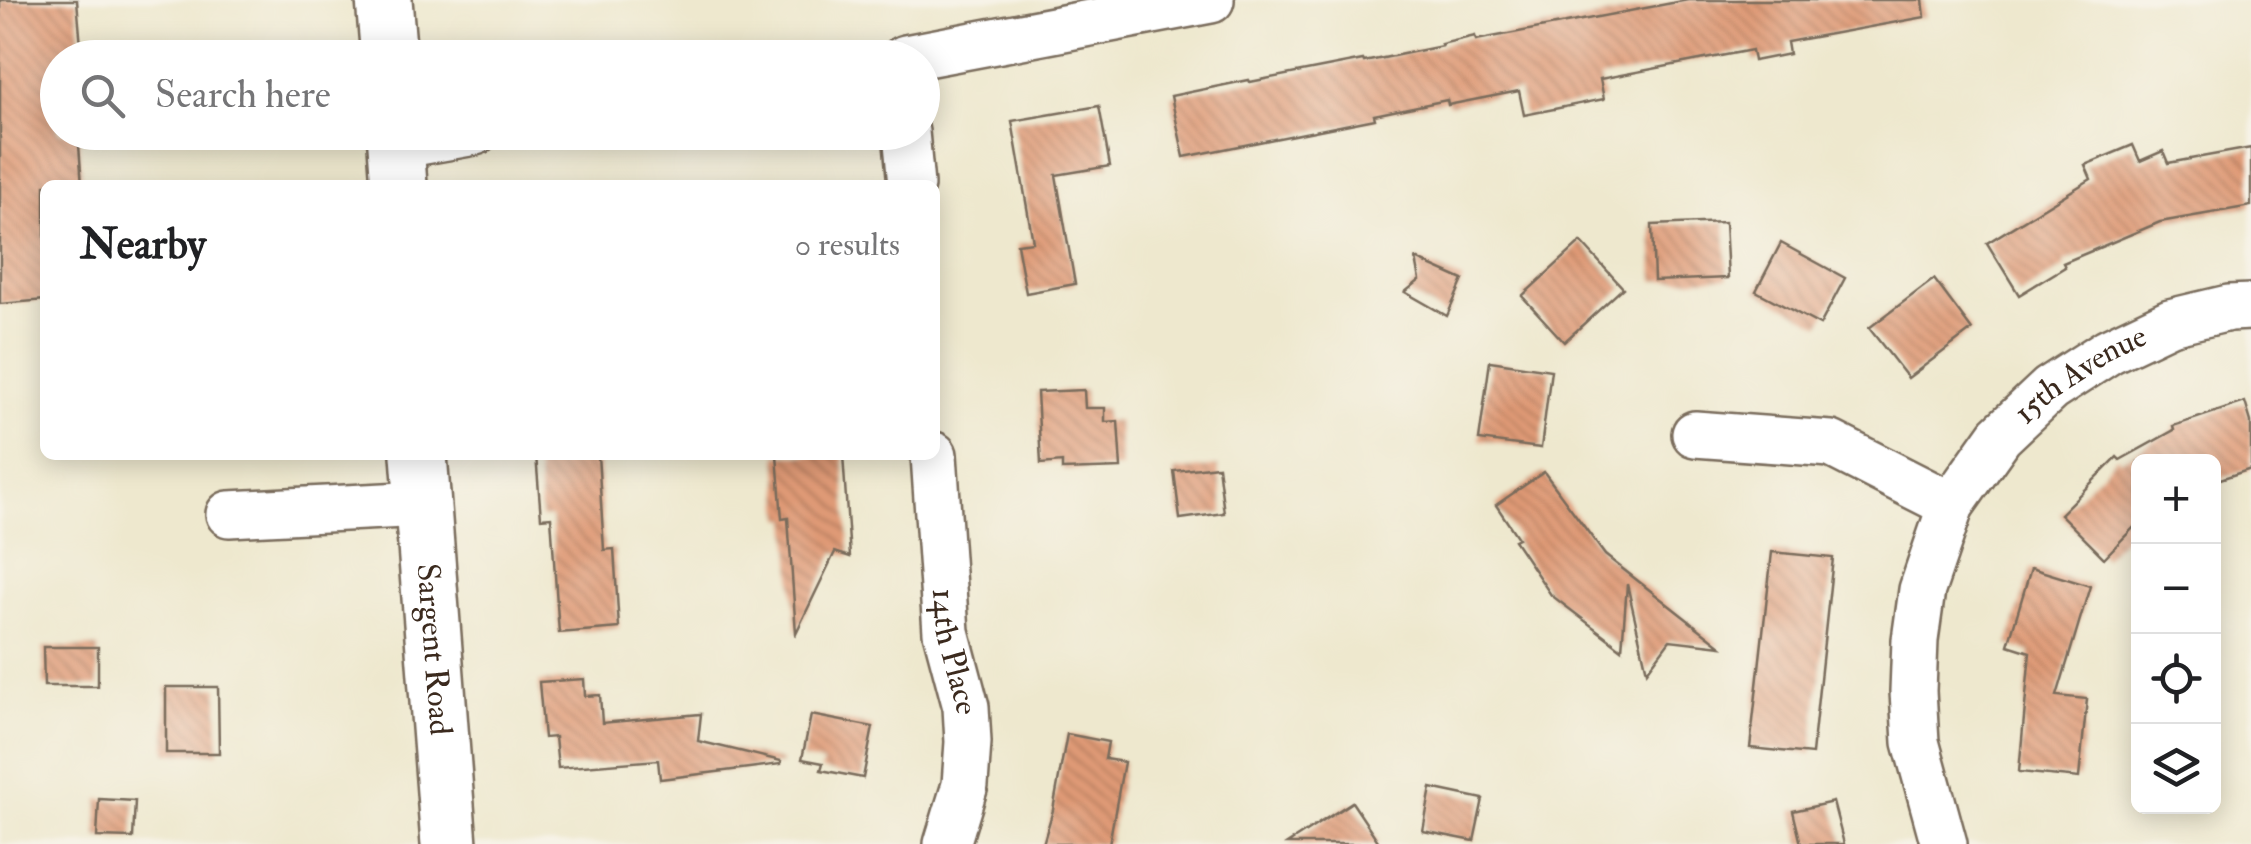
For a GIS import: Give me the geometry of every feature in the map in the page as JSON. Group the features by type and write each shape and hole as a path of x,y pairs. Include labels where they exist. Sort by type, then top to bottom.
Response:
{"main road":[{"path":"384,0 387,40"},
{"name":"Sargent Road","path":"421,480 448,844"}],"street":[{"path":"940,51 1211,0"},
{"path":"907,150 910,180"},
{"name":"15th Avenue","path":"1944,844 1916,742 1913,691 1922,590 1951,505 2000,436 2050,389 2108,351 2170,322 2251,306"},
{"path":"1696,434 1831,444 1951,505"},
{"name":"14th Place","path":"934,460 946,632 966,708 968,742 966,786 948,844"},
{"path":"229,514 421,480"}],"building":[{"path":"0,0 77,0 80,40 40,40 40,150 79,150 82,180 40,180 40,300 0,304"},
{"path":"1688,0 1923,0 1925,17 1787,42 1789,54 1754,61 1752,50 1600,79 1604,99 1524,115 1519,91 1448,105 1447,100 1374,115 1375,119 1184,157 1171,96 1364,62 1475,36 1476,40"},
{"path":"1099,106 1110,166 1056,175 1075,284 1026,293 1017,244 1033,242 1012,121"},
{"path":"2133,145 2140,161 2163,151 2168,163 2251,148 2251,206 2160,222 2063,263 2065,267 2019,295 1987,243 2091,179 2085,165"},
{"path":"1725,222 1728,278 1654,281 1652,225"},
{"path":"1581,242 1623,288 1564,342 1522,296"},
{"path":"1781,243 1845,278 1820,325 1756,291"},
{"path":"1416,259 1463,280 1447,316 1405,292 1420,280"},
{"path":"1934,279 1972,330 1908,378 1869,328"},
{"path":"1490,361 1551,370 1541,448 1479,440"},
{"path":"1084,390 1085,408 1105,408 1105,422 1118,421 1121,468 1062,470 1062,462 1041,464 1037,392"},
{"path":"2245,402 2251,422 2251,469 2221,479 2221,454 2131,454 2131,530 2104,558 2060,514 2117,457 2120,460 2174,430 2173,426"},
{"path":"536,460 598,460 604,550 614,549 619,628 559,633 551,517 541,518"},
{"path":"777,460 843,460 850,557 835,552 796,633 788,518 782,519"},
{"path":"1218,466 1224,513 1180,519 1174,471"},
{"path":"1544,472 1605,555 1721,646 1670,640 1647,671 1627,584 1622,649 1551,595 1496,505"},
{"path":"1772,552 1833,558 1812,754 1750,748"},
{"path":"2031,568 2090,586 2057,696 2087,699 2079,778 2019,772 2030,652 2008,645"},
{"path":"43,647 98,647 98,686 44,686"},
{"path":"584,679 585,696 600,695 602,723 701,714 698,741 781,764 660,779 658,760 558,768 555,737 544,738 539,682"},
{"path":"166,687 218,687 219,753 166,753"},
{"path":"811,715 873,727 863,778 821,770 823,763 802,759"},
{"path":"1067,734 1108,742 1105,759 1124,762 1109,844 1043,844"},
{"path":"1431,788 1483,799 1474,841 1423,831"},
{"path":"99,799 135,801 133,838 97,837"},
{"path":"1352,802 1380,844 1287,844"},
{"path":"1833,802 1844,844 1801,844 1793,811"}]}
